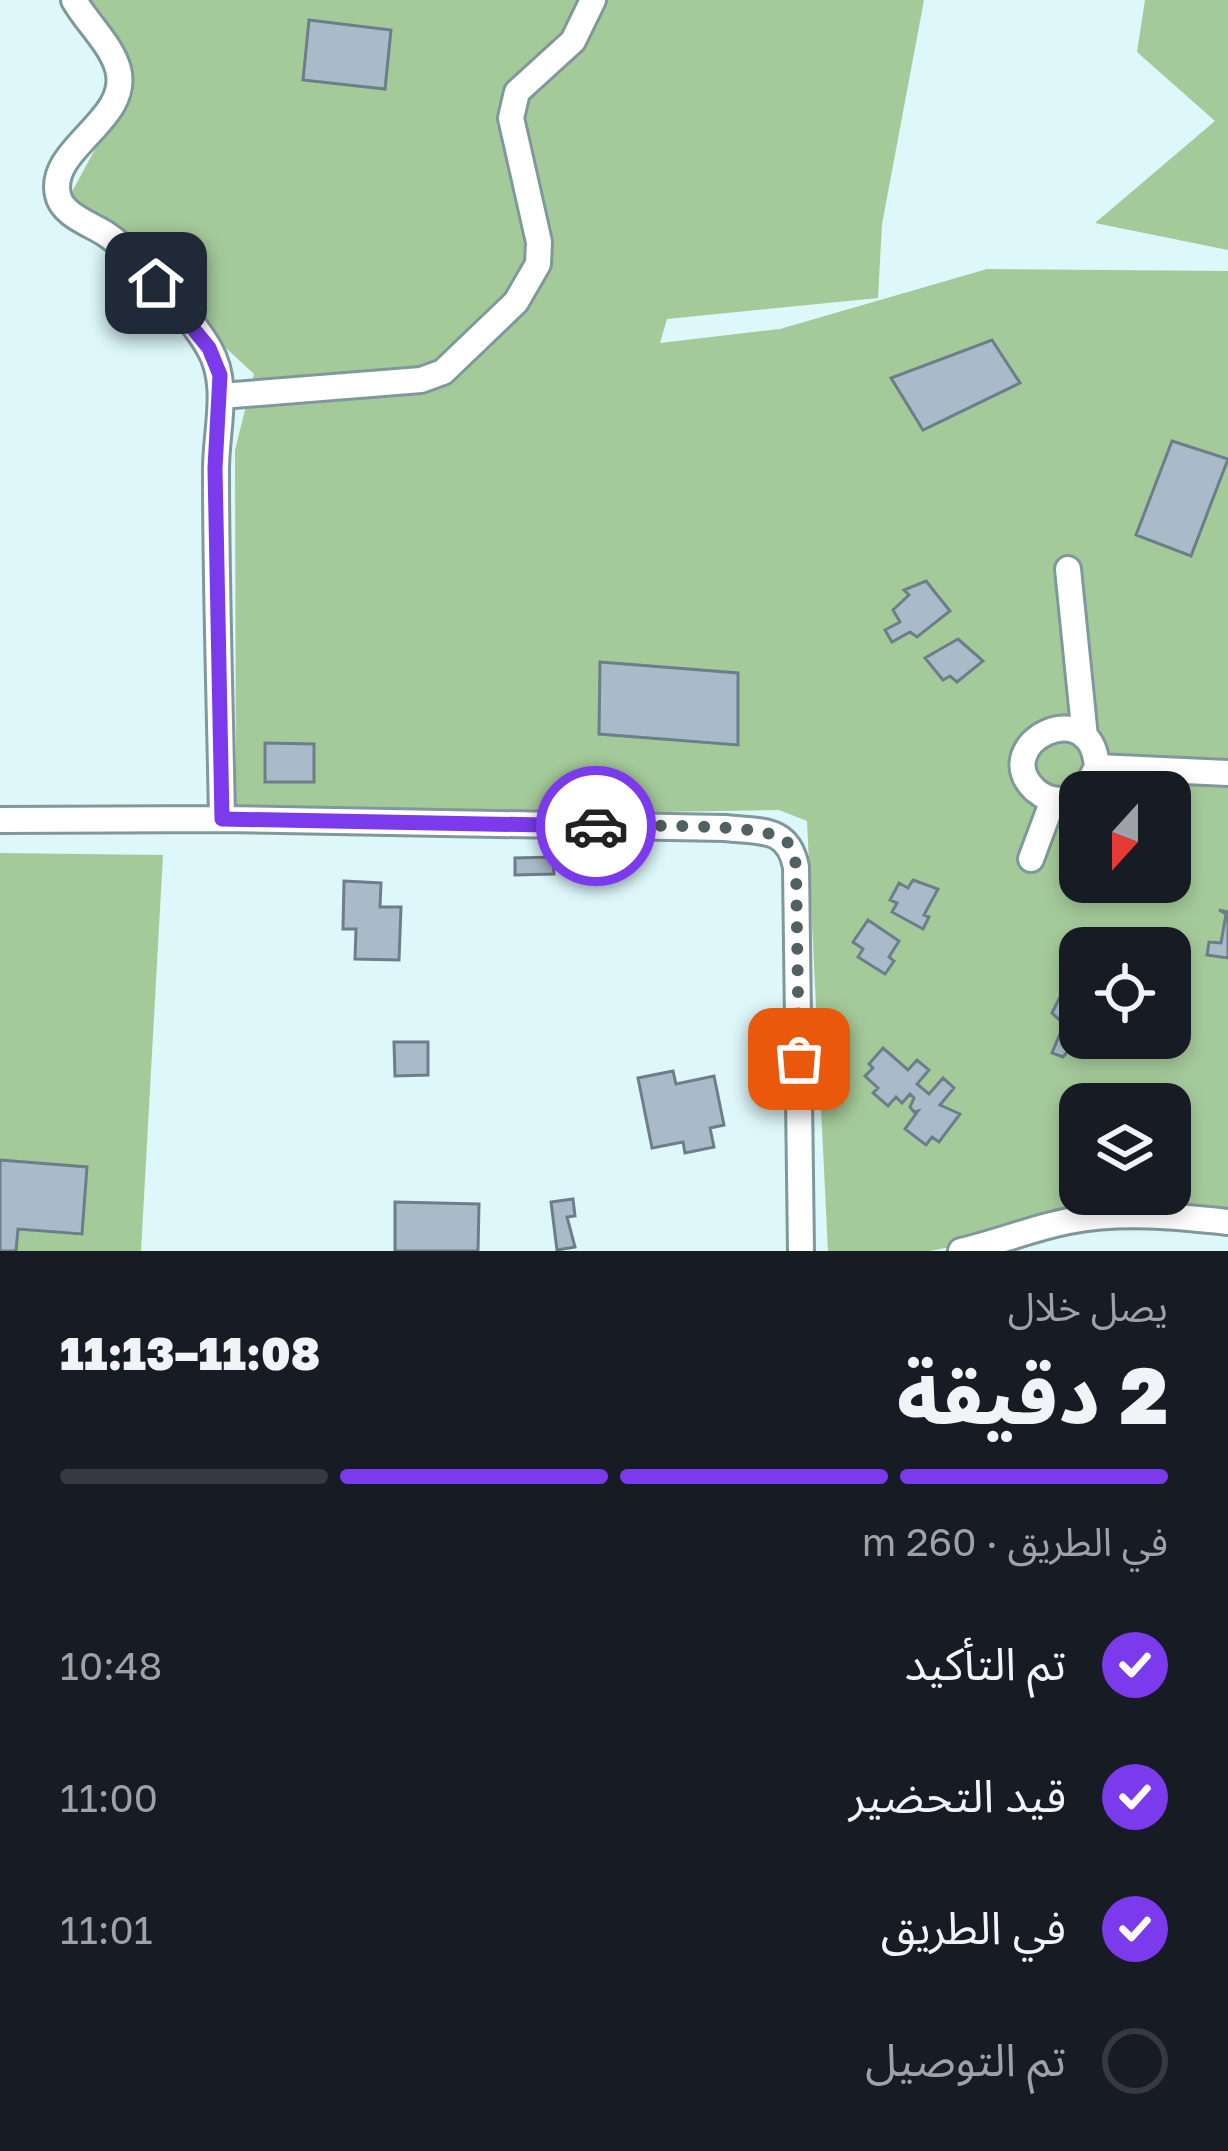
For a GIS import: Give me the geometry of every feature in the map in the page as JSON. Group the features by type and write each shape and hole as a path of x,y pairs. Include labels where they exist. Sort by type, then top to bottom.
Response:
{"street":[{"path":"74,0 107,48 119,82 105,115 66,162 57,193 62,206 126,249 209,348 220,375 215,468 222,819"},
{"path":"221,396 422,380 443,372 516,302 538,264 539,242 511,103 573,41 593,0"},
{"path":"1068,569 1085,737 1096,756 1095,771"},
{"path":"1059,799 1038,793 1028,780 1024,764 1028,748 1038,735 1054,728 1085,737"},
{"path":"1097,767 1228,773"},
{"path":"1030,859 1053,800"},
{"path":"0,820 725,828 779,836 789,842 796,867 801,1251"},
{"path":"961,1251 1100,1216 1228,1222"}],"green space":[{"path":"68,0 924,0 882,224 878,298 667,319 660,343 780,329 987,269 1228,271 1228,1215 1191,1210 1191,1083 1059,1083 1059,1215 1077,1215 1063,1227 929,1251 828,1251 807,821 779,810 236,819 235,450 254,374 67,201 121,101"},
{"path":"1145,0 1228,0 1228,250 1095,223 1215,121 1137,52"},
{"path":"0,853 163,855 141,1251 0,1251"}],"building":[{"path":"309,20 391,30 385,89 303,80"},
{"path":"992,340 1020,383 923,430 891,378"},
{"path":"1172,441 1228,459 1191,556 1136,535"},
{"path":"926,581 950,611 917,637 910,632 892,642 885,630 900,622 893,610 909,595 904,590"},
{"path":"958,639 983,661 957,682 950,676 943,680 925,658"},
{"path":"600,662 738,673 738,745 599,734"},
{"path":"265,743 314,744 314,782 265,782"},
{"path":"553,857 554,874 515,875 515,858"},
{"path":"913,880 938,889 924,915 929,917 923,929 892,912 897,903 890,900 899,883 908,888"},
{"path":"344,881 381,883 380,907 401,907 399,960 355,959 356,929 343,929"},
{"path":"1219,910 1228,912 1228,958 1207,955 1209,942 1221,943 1226,914"},
{"path":"868,920 899,941 885,974 858,957 863,949 853,942"},
{"path":"394,1042 428,1042 428,1075 395,1076"},
{"path":"883,1048 908,1070 917,1060 929,1070 917,1084 929,1094 943,1078 954,1088 940,1105 960,1114 939,1142 932,1137 926,1145 905,1129 918,1111 910,1107 914,1098 910,1094 902,1103 896,1097 888,1106 873,1093 878,1088 865,1076"},
{"path":"673,1071 676,1084 714,1076 724,1125 710,1128 714,1147 685,1153 683,1142 652,1148 638,1078"},
{"path":"0,1160 87,1167 82,1234 18,1229 16,1251 0,1251"},
{"path":"573,1199 575,1216 567,1217 575,1247 557,1250 551,1202"},
{"path":"395,1202 479,1204 478,1251 395,1251"}],"way so far":[{"path":"596,826 725,828 779,836 789,842 796,867 799,1059"}],"route":[{"path":"156,283 209,348 220,375 215,468 222,819 596,826"}]}
